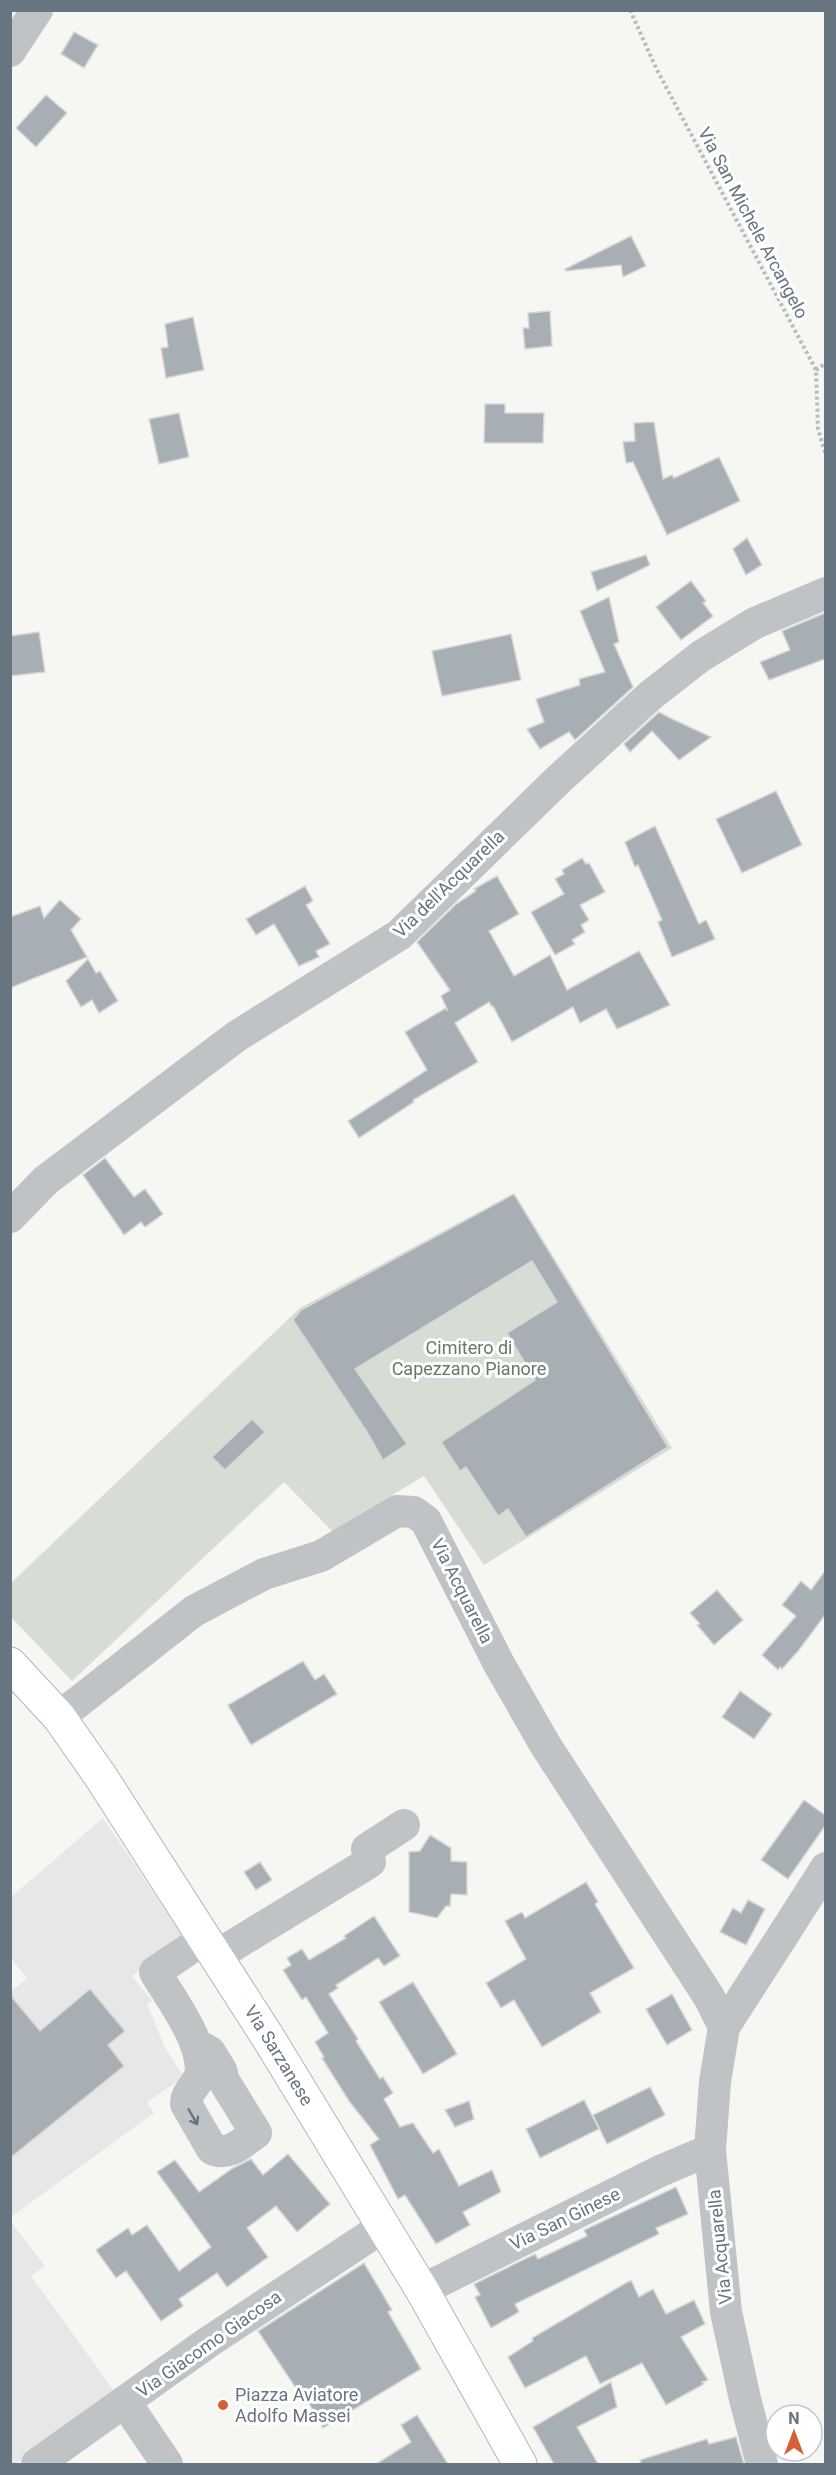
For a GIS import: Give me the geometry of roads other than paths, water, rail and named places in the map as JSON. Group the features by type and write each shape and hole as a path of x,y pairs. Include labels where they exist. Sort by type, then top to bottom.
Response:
{"main road":[{"name":"Via Sarzanese","path":"10,1664 58,1717 100,1777 269,2039 422,2290 520,2464"}],"street":[{"path":"10,51 37,10"},
{"name":"Via dell'Acquarella","path":"10,1217 46,1180 237,1036 399,935 558,780 651,695 701,656 755,623 825,593"},
{"name":"Via Acquarella","path":"58,1717 194,1611 264,1574 321,1556 397,1511 414,1512 426,1521 435,1536 499,1664 546,1746 709,1997 724,2027"},
{"path":"210,2082 201,2072 197,2045 155,1972 210,1947 370,1862 367,1850 404,1825"},
{"name":"Via Acquarella","path":"762,2464 726,2312 710,2150 715,2082 724,2027 825,1868"},
{"name":"Via San Ginese","path":"422,2290 660,2171 710,2150"},
{"name":"Via Giacomo Giacosa","path":"37,2464 207,2343 383,2227"},
{"path":"125,2402 166,2464"}],"place":[{"name":"Piazza Aviatore Adolfo Massei","path":"223,2405"}],"park label":[{"name":"Cimitero di Capezzano Pianore","path":"469,1358"}]}
